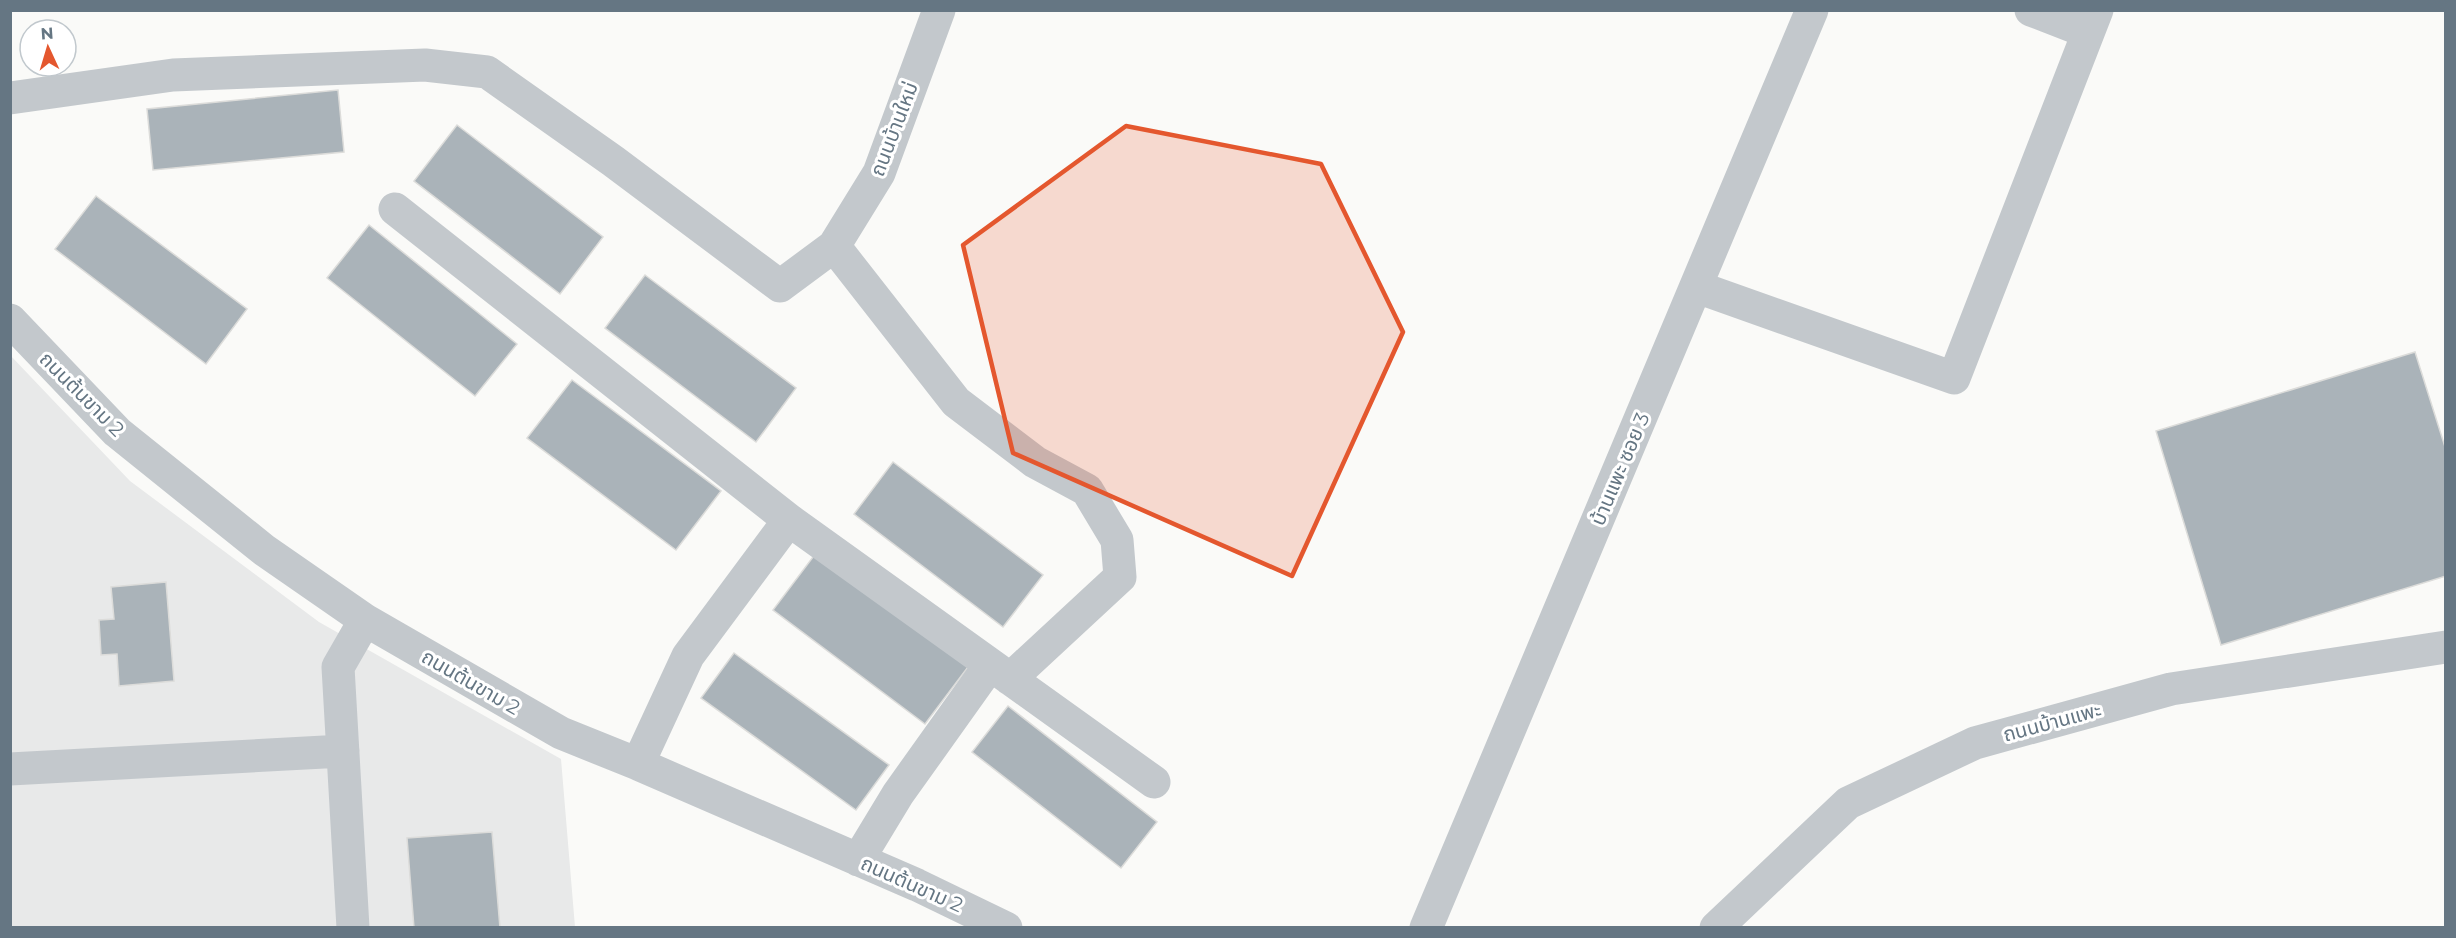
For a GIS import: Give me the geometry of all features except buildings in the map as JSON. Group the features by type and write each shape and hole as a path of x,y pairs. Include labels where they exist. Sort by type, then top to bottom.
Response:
{"street":[{"name":"ถนนบ้านใหม่","path":"10,98 173,75 425,65 487,72 613,161 780,286 834,246 879,173 939,10"},
{"name":"บ้านแพะ ซอย 3","path":"1426,927 1812,10"},
{"path":"1697,287 1954,378 2076,69 2092,21 2031,10"},
{"path":"395,209 789,520 1154,782"},
{"path":"834,246 956,402 1035,462 1087,490 1118,540 1120,577 1000,672 898,794 858,860"},
{"name":"ถนนต้นขาม 2","path":"10,320 117,432 264,550 365,620 561,733 638,764 1006,927"},
{"path":"638,764 688,656 789,520"},
{"path":"353,927 338,668 365,620"},
{"name":"ถนนบ้านแพะ","path":"1716,927 1848,803 1975,743 2171,689 2445,646"},
{"path":"10,769 343,751"}],"highlighted area":[{"path":"1126,126 1321,164 1403,332 1292,576 1013,453 963,245"}],"shaded area":[{"path":"10,355 130,481 319,622 561,759 575,927 11,927"}]}
